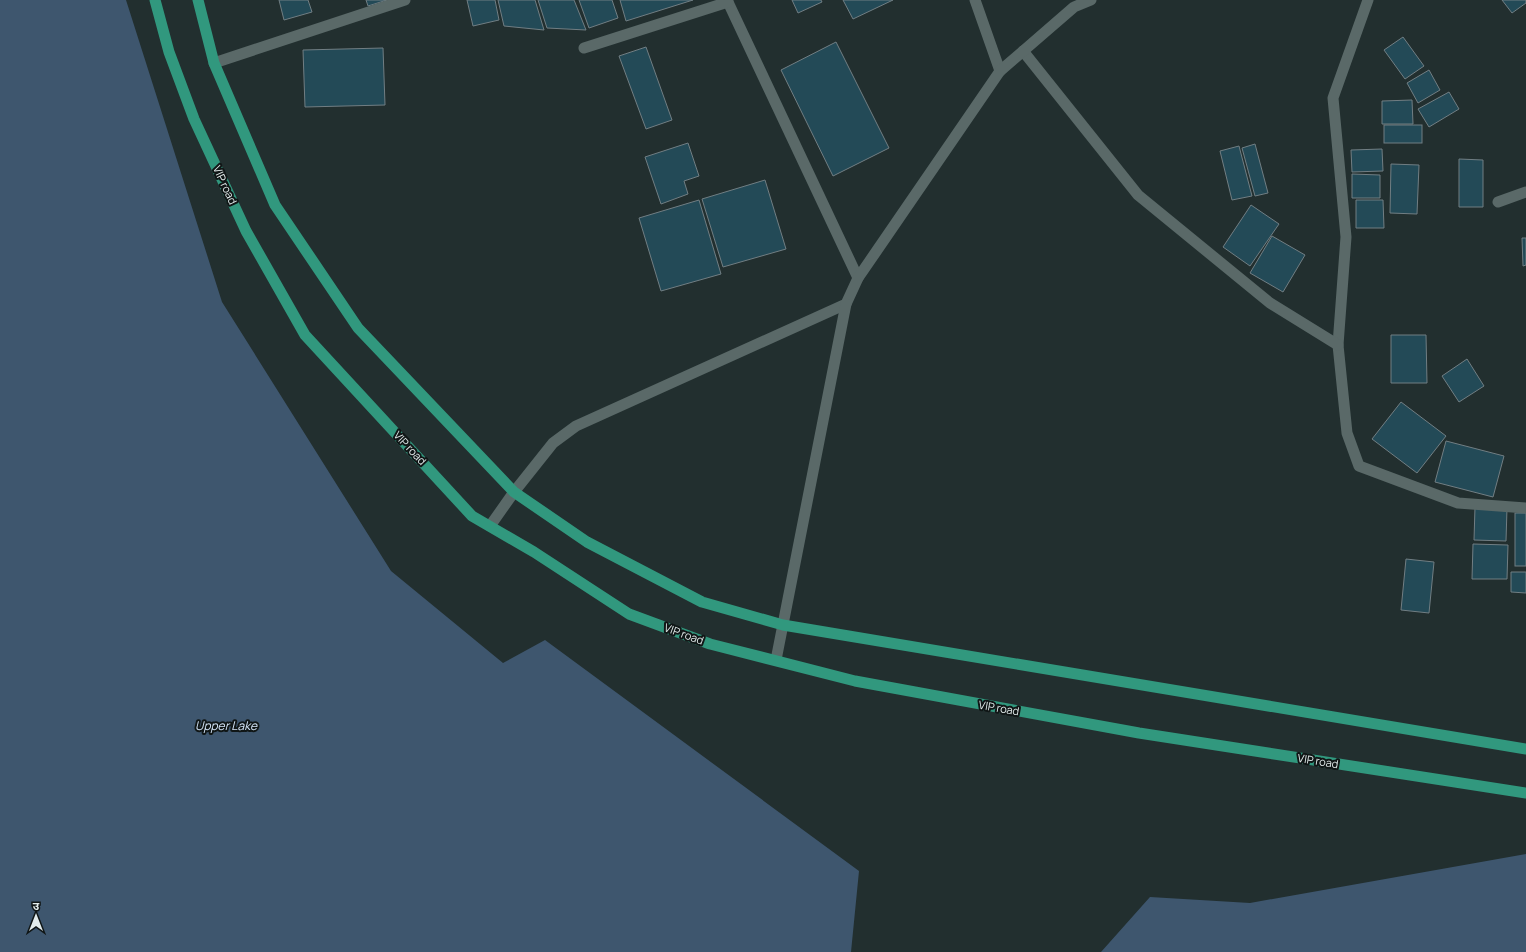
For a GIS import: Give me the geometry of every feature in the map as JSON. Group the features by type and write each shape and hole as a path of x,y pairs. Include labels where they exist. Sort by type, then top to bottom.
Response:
{"main road":[{"name":"VIP road","path":"154,0 169,52 194,119 246,231 305,334 472,516 629,614 710,644 855,681 1139,733 1526,794"},
{"path":"198,0 214,63 275,205 358,328 514,492 587,542 702,602 783,625 1526,749"}],"street":[{"path":"214,63 405,0"},
{"path":"975,0 1000,72"},
{"path":"776,660 846,304 858,278 1000,72 1074,7 1091,0"},
{"path":"1368,0 1333,98 1346,236 1338,345 1347,433 1359,466 1458,503 1526,508"},
{"path":"584,48 728,1 858,278"},
{"path":"1023,51 1138,195 1270,303 1338,345"},
{"path":"1498,202 1526,192"},
{"path":"490,526 514,492 553,443 576,426 846,304"}],"water":[{"name":"Upper Lake","path":"0,0 126,0 222,302 391,571 503,663 545,640 859,871 851,952 0,952"},
{"path":"1526,854 1526,952 1101,952 1150,897 1250,903"}],"building":[{"path":"279,0 308,0 312,12 284,20"},
{"path":"366,0 387,0 368,6"},
{"path":"467,0 495,0 499,20 473,26"},
{"path":"498,0 535,0 544,30 504,26"},
{"path":"538,0 574,0 586,30 547,28"},
{"path":"579,0 612,0 618,18 589,28"},
{"path":"620,0 693,0 626,21"},
{"path":"792,0 821,0 822,2 798,13"},
{"path":"843,0 893,0 853,19"},
{"path":"1502,0 1526,0 1526,3 1512,13"},
{"path":"1403,37 1424,66 1405,79 1384,50"},
{"path":"836,42 889,148 833,176 781,70"},
{"path":"646,47 672,120 646,129 619,56"},
{"path":"383,48 385,105 305,107 303,50"},
{"path":"1429,70 1440,90 1418,103 1407,83"},
{"path":"1449,92 1459,109 1429,127 1418,109"},
{"path":"1412,100 1413,124 1382,124 1382,101"},
{"path":"1384,125 1422,125 1422,143 1384,143"},
{"path":"688,143 699,176 684,181 688,194 661,204 645,157"},
{"path":"1255,144 1268,193 1255,196 1242,148"},
{"path":"1239,146 1252,196 1232,200 1220,151"},
{"path":"1382,149 1383,171 1352,172 1351,150"},
{"path":"1459,159 1483,160 1483,207 1459,207"},
{"path":"1391,164 1419,165 1417,214 1390,213"},
{"path":"1352,174 1380,175 1380,198 1352,198"},
{"path":"765,180 786,249 723,267 702,199"},
{"path":"699,200 721,274 661,291 639,218"},
{"path":"1356,200 1383,200 1384,228 1356,228"},
{"path":"1251,205 1279,224 1250,266 1223,247"},
{"path":"1272,236 1305,255 1283,292 1250,273"},
{"path":"1522,238 1526,238 1526,265 1523,266"},
{"path":"1391,335 1426,335 1427,383 1391,383"},
{"path":"1467,359 1484,386 1459,402 1442,376"},
{"path":"1401,402 1446,436 1417,473 1372,439"},
{"path":"1446,441 1504,456 1493,497 1435,482"},
{"path":"1475,507 1507,508 1506,541 1474,540"},
{"path":"1515,513 1526,513 1526,566 1515,566"},
{"path":"1473,544 1508,545 1507,579 1472,579"},
{"path":"1406,559 1434,562 1429,613 1401,610"},
{"path":"1511,572 1526,572 1526,593 1511,592"}]}
